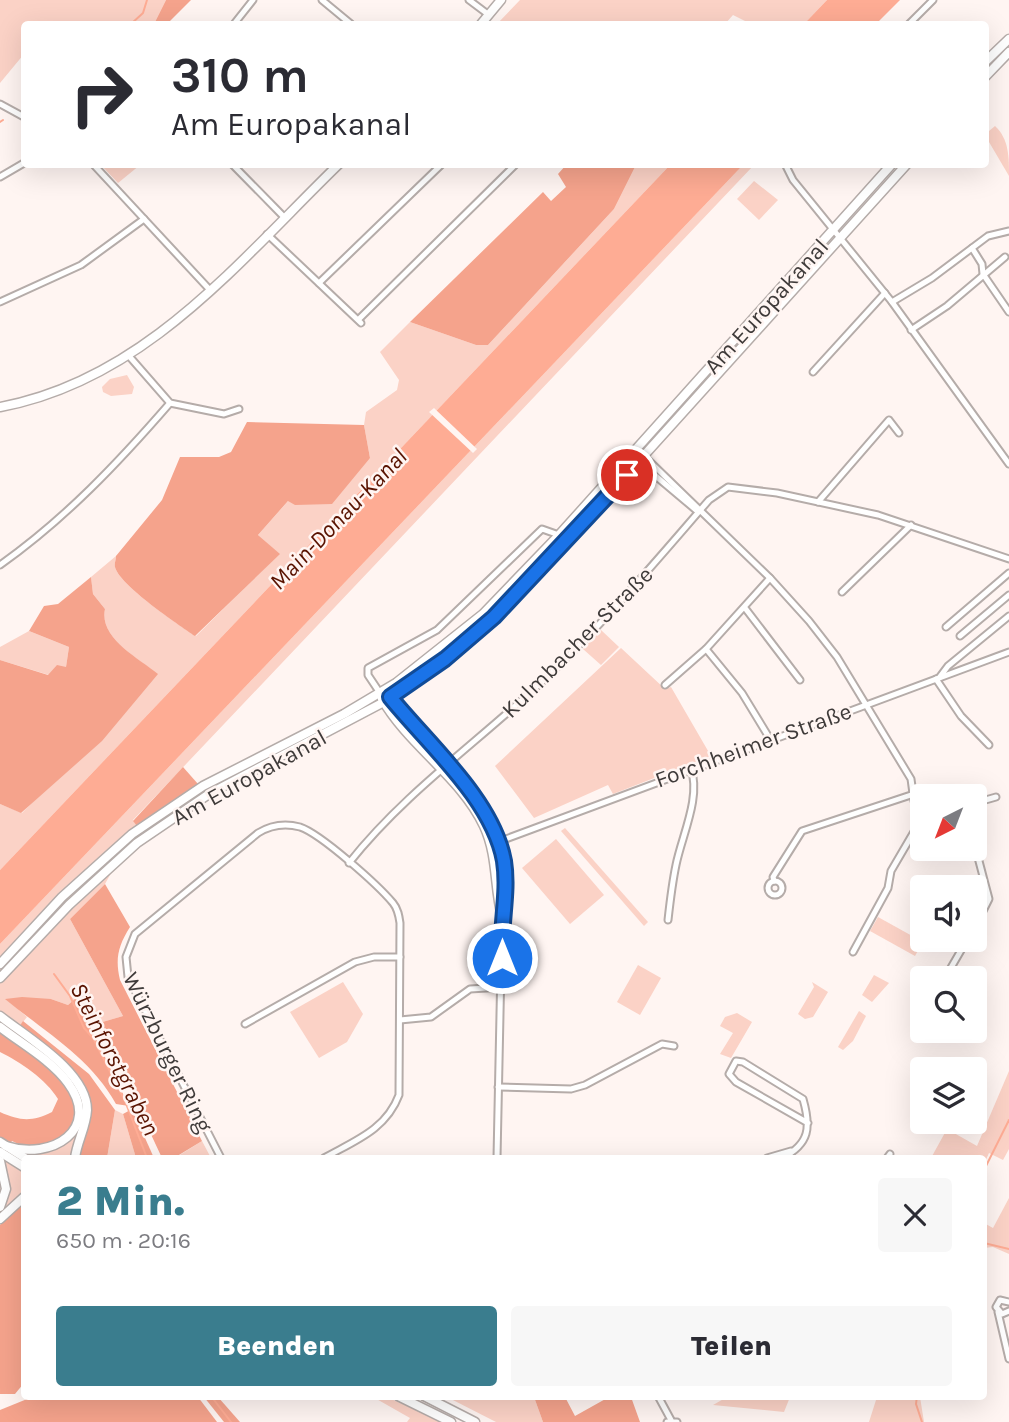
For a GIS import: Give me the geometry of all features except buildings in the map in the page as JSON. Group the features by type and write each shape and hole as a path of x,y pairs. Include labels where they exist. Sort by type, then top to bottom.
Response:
{"main road":[{"path":"484,21 501,0"},
{"path":"989,58 1009,39"},
{"path":"989,74 1009,52"},
{"path":"0,407 74,386 129,356 169,328 335,168"},
{"path":"834,230 888,168"},
{"path":"841,237 903,168"},
{"name":"Am Europakanal","path":"0,964 103,858 167,808 202,786 385,697 483,614 559,535 834,230"},
{"name":"Am Europakanal","path":"0,978 69,905 137,842 209,794 385,697 445,659 494,617 642,459 841,237"},
{"path":"634,452 642,459"},
{"path":"385,697 479,804 505,876 502,918"},
{"path":"0,1016 77,1080 87,1108 76,1155"},
{"path":"0,1027 61,1075 74,1094 77,1113 70,1135 53,1147 29,1151 2,1147"},
{"path":"2,1147 21,1156"},
{"path":"2,1147 21,1164"},
{"path":"0,1161 6,1188 0,1207"},
{"path":"0,1219 21,1200"},
{"path":"406,1400 451,1422"},
{"path":"432,1400 475,1422"}],"street":[{"path":"236,21 253,0"},
{"path":"322,0 347,21"},
{"path":"469,0 489,15"},
{"path":"912,21 933,0"},
{"path":"0,104 21,115"},
{"path":"0,177 21,165"},
{"path":"97,168 210,290"},
{"path":"236,168 284,217"},
{"path":"319,283 438,168"},
{"path":"268,234 360,321 510,168"},
{"path":"788,168 834,230"},
{"path":"0,302 81,265 144,219"},
{"name":"Am Europakanal","path":"834,230 841,237"},
{"path":"892,302 988,236 1009,231"},
{"path":"841,237 892,302 1009,464"},
{"path":"972,248 982,264 983,274 1009,312"},
{"path":"911,330 947,306 1005,257"},
{"path":"813,372 885,293"},
{"path":"129,356 170,403 224,414 239,409"},
{"path":"0,565 33,542 99,483 170,403"},
{"path":"818,502 889,420 899,433"},
{"path":"642,459 770,578 830,648 912,784"},
{"name":"Kulmbacher Straße","path":"349,863 391,814 547,678 600,625 699,512 720,492 734,486 818,502 911,525 1009,559"},
{"path":"842,592 911,525"},
{"path":"385,697 370,679 368,668 437,630 542,529 559,535"},
{"path":"946,627 1009,573"},
{"path":"666,685 706,649 770,578"},
{"path":"960,636 1009,595"},
{"path":"745,608 800,680"},
{"path":"989,746 961,716 937,679 948,666 1009,616"},
{"path":"706,649 742,693 769,739"},
{"name":"Forchheimer Straße","path":"495,843 1009,652"},
{"path":"668,920 676,867 693,799 694,779 691,768"},
{"path":"774,881 773,877 802,831 910,795"},
{"path":"987,800 996,797"},
{"name":"Würzburger Ring","path":"219,1155 128,977 127,947 139,930 266,829 289,825 308,831 349,863 395,905 400,923 399,1095 393,1111 377,1129 337,1155"},
{"path":"853,952 888,888 891,871 910,839"},
{"path":"497,1155 503,987 502,918"},
{"path":"245,1024 364,958 400,957"},
{"path":"400,1020 431,1017 470,989 503,987"},
{"path":"498,1087 570,1088 585,1085 662,1044 674,1046"},
{"path":"787,1155 804,1144 808,1123 803,1098 743,1062 736,1061 731,1066 729,1074 736,1082 808,1123"},
{"path":"777,1155 797,1149"},
{"path":"1009,1302 998,1301 1009,1359"},
{"path":"998,1311 1004,1314 1009,1311"},
{"path":"660,1400 671,1421"}],"shaded area":[{"path":"0,0 166,0 156,21 21,21 21,58 0,83"},
{"path":"166,0 191,0 170,21 156,21"},
{"path":"520,0 827,0 807,21 745,21 733,15 728,21 500,21"},
{"path":"995,126 1006,143 1009,176 989,142 989,131"},
{"path":"104,168 136,168 118,183"},
{"path":"563,168 634,168 614,209 488,345 476,345 410,322 543,192 551,201 566,187 558,174"},
{"path":"634,168 667,168 0,870 0,804 22,813 157,674 114,638 108,629 105,609 93,594 91,577 116,556 115,567 127,584 196,636 279,554 258,535 289,500 370,458 364,425 366,412 397,390 399,380 380,352 410,322 476,345 488,345 614,209"},
{"path":"740,168 751,168 133,820 137,826 105,884 70,919 123,1016 99,1023 76,998 68,1005 51,999 6,999 27,1017 19,1027 0,1030 0,944"},
{"path":"754,181 778,200 759,220 737,199"},
{"path":"127,375 134,387 132,394 111,396 103,392 102,387 110,379"},
{"path":"247,422 364,425 370,458 332,504 295,505 288,501 258,535 280,554 195,636 127,584 115,567 116,556 162,500 180,457 219,457 231,452"},
{"path":"91,577 93,594 105,609 108,629 114,638 130,654 158,674 102,741 21,813 0,804 0,660 48,675 57,665 66,667 69,647 29,631 44,606 58,604"},
{"path":"601,630 619,647 601,665 583,649"},
{"path":"29,631 69,647 66,667 49,675 0,660 0,647"},
{"path":"621,648 665,689 671,687 711,756 613,794 608,785 534,818 495,766"},
{"path":"183,767 198,784 137,826 133,821"},
{"path":"565,828 648,922 644,926 561,831"},
{"path":"556,839 604,895 570,924 522,868"},
{"path":"105,884 130,927 119,953 120,980 202,1141 179,1155 161,1155 99,1023 123,1016 70,919"},
{"path":"878,917 910,935 910,952 917,952 915,956 870,931"},
{"path":"638,965 661,978 640,1015 617,1002"},
{"path":"874,975 889,983 872,1002 862,995"},
{"path":"343,982 363,1014 347,1042 319,1058 290,1012"},
{"path":"812,982 828,992 813,1017 805,1019 798,1014 814,987"},
{"path":"76,998 129,1106 116,1104 94,1073 80,1059 5,999 51,999 68,1005"},
{"path":"859,1011 866,1016 853,1041 843,1050 838,1047"},
{"path":"737,1013 752,1022 731,1058 720,1054 733,1033 720,1026 725,1017"},
{"path":"23,1021 89,1074 115,1110 108,1155 79,1155 86,1092 19,1027"},
{"path":"0,1032 55,1075 69,1093 74,1106 69,1129 60,1138 37,1146 24,1146 12,1141 0,1159 0,1112 20,1119 32,1119 52,1112 58,1099 32,1072 0,1052"},
{"path":"1009,1071 1009,1149 1003,1160 989,1153 987,1157 987,1155 933,1155 944,1134 956,1134 977,1146 982,1134 987,1134 987,1123"},
{"path":"132,1109 153,1155 135,1155 123,1114"},
{"path":"115,1110 123,1114 135,1155 108,1155"},
{"path":"84,1113 73,1155 24,1154 45,1153 54,1149 73,1131"},
{"path":"202,1141 209,1155 180,1155"},
{"path":"1,1157 21,1169 21,1205 0,1225"},
{"path":"1009,1198 1009,1254 993,1247 987,1248 987,1225 993,1228"},
{"path":"21,1205 21,1387 15,1394 0,1394 0,1225"},
{"path":"25,1400 200,1400 217,1422 0,1422 0,1410"},
{"path":"206,1400 221,1400 240,1422 224,1422"},
{"path":"378,1400 394,1400 442,1422 407,1422 410,1418"},
{"path":"453,1400 535,1400 543,1422 496,1422"},
{"path":"535,1400 567,1400 575,1416 604,1400 632,1400 640,1422 543,1422"},
{"path":"722,1400 789,1400 784,1412 713,1405"},
{"path":"876,1400 920,1400 924,1422 869,1422"}],"water":[{"path":"827,0 900,0 879,21 807,21"},
{"name":"Main-Donau-Kanal","path":"667,168 740,168 0,944 0,870"}],"pier":[{"path":"434,408 477,449 473,453 429,412"}],"waterway":[{"path":"134,21 143,13 147,0"},
{"name":"Steinforstgraben","path":"54,974 70,996 84,1028 93,1038 125,1101 146,1155"},
{"path":"987,1164 1009,1120"},
{"path":"987,1244 1009,1249"},
{"name":"Steinforstgraben","path":"214,1400 231,1422"},
{"path":"916,1400 922,1422"}],"route":[{"path":"502,958 505,876 498,841 489,820 479,804 390,697 445,659 494,617 527,585 627,475"}]}
